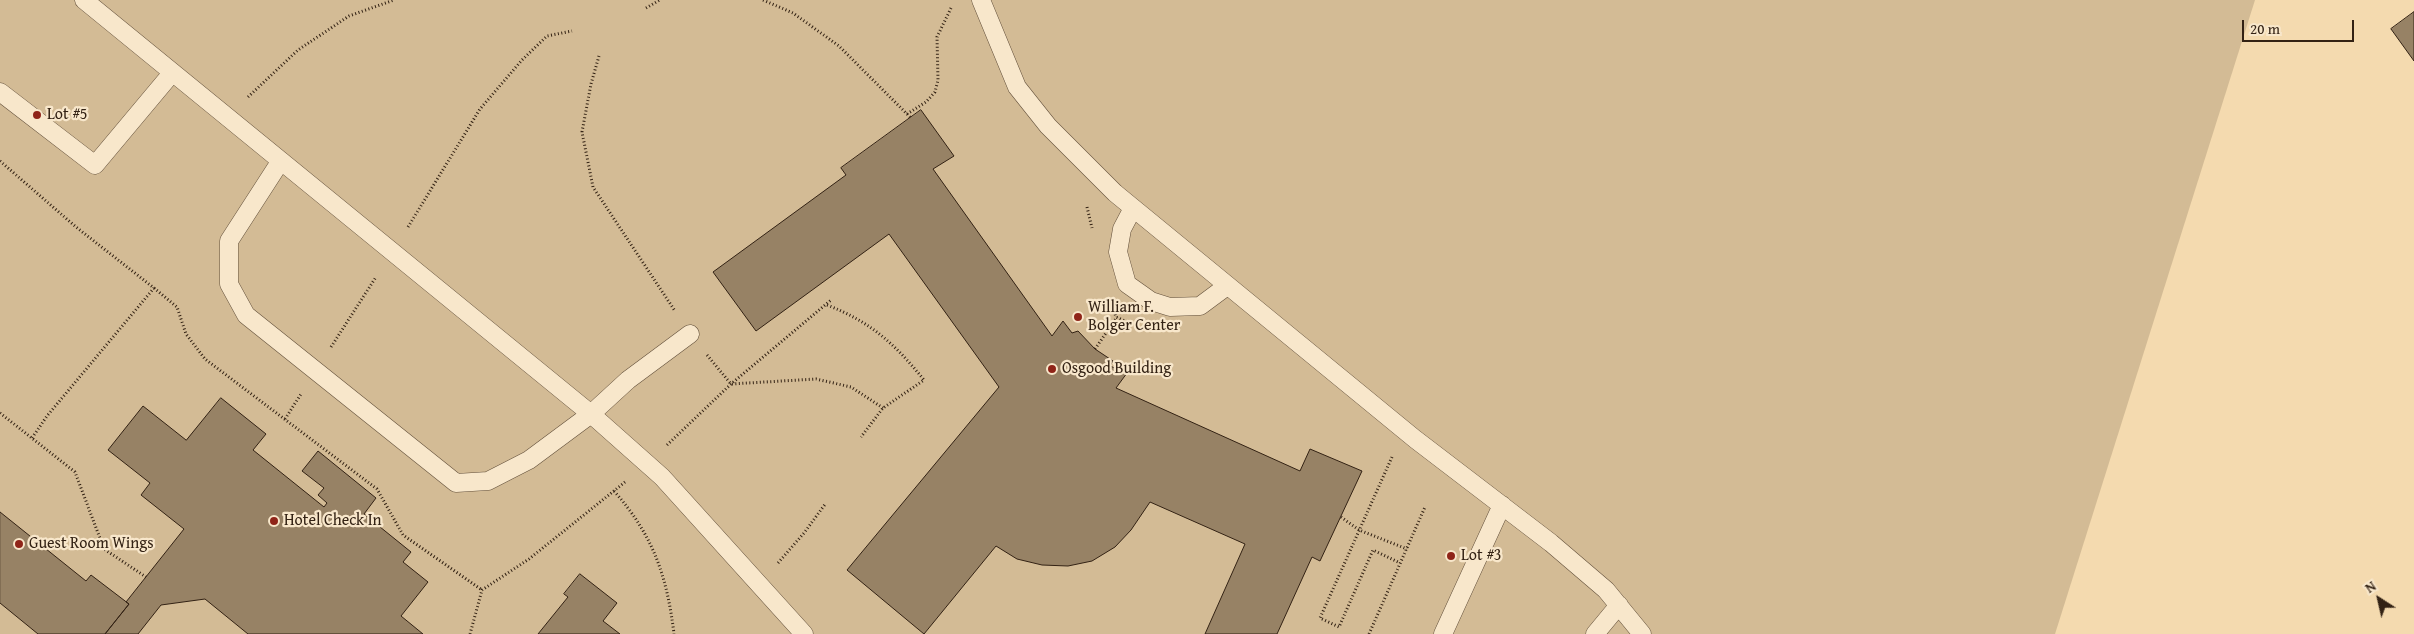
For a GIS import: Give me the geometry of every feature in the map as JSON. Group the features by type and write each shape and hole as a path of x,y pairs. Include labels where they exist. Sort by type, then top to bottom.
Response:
{"lane":[{"path":"84,0 280,162 591,414 662,477 764,590 798,632"},
{"path":"981,0 1018,87 1048,126 1133,208 1415,439 1551,542 1606,590 1642,634"},
{"path":"0,92 95,165 172,73"},
{"path":"280,162 230,241 229,284 246,315 456,483 488,481 529,460 591,414 628,380 690,334"},
{"path":"1133,208 1122,229 1118,252 1127,284 1151,301 1170,307 1200,306 1227,286"},
{"path":"1442,634 1502,505"},
{"path":"1595,634 1619,606"}],"path":[{"path":"229,118 256,87 298,50 349,16 394,0"},
{"path":"646,8 660,0"},
{"path":"763,0 793,13 839,46 911,118"},
{"path":"907,114 926,102 935,92 938,80 937,37 954,1"},
{"path":"954,1 958,11"},
{"path":"285,419 392,252 480,109 522,60 547,36 572,30"},
{"path":"599,56 591,84 582,132 593,187 690,334 731,384 816,379 851,387 882,408"},
{"path":"0,161 76,227 177,307 186,334 205,359 377,489 403,535 482,590 470,634"},
{"path":"1085,200 1092,231"},
{"path":"32,438 47,416 154,288"},
{"path":"826,304 849,313 878,331 903,354 924,380 882,408 861,437"},
{"path":"1114,310 1116,317 1131,323"},
{"path":"0,414 75,472 104,549 146,577"},
{"path":"1395,450 1320,618 1339,627 1373,550 1400,563"},
{"path":"614,491 632,511 652,544 670,604 674,634"},
{"path":"764,590 774,568 787,550 804,533 826,503"},
{"path":"1369,634 1425,508"},
{"path":"1341,517 1359,530 1407,549"}],"shaded area":[{"name":"William F. Bolger Center","path":"0,0 2255,0 2055,634 0,634"}],"building":[{"path":"2414,12 2414,61 2391,29"},
{"name":"Osgood Building","path":"921,110 954,156 933,169 1052,336 1063,321 1072,333 1078,331 1095,349 1113,361 1110,366 1127,373 1116,388 1300,471 1310,449 1362,471 1320,561 1312,557 1277,634 1205,634 1245,544 1150,502 1131,530 1115,547 1092,561 1068,566 1042,565 1017,559 996,546 924,634 847,570 999,387 889,234 756,331 713,272 846,175 841,168"},
{"name":"Hotel Check In","path":"221,398 266,434 253,450 324,507 327,503 318,495 324,488 302,471 318,451 376,498 364,514 411,552 403,562 428,582 401,616 423,634 248,634 205,599 161,605 138,634 105,634 129,604 126,602 184,529 141,495 150,483 108,450 143,406 186,440"},
{"name":"Guest Room Wings","path":"0,512 86,581 91,575 129,604 105,634 38,634 0,603"},
{"path":"580,574 617,603 603,621 620,634 538,634 568,597 564,594"}],"place":[{"name":"Lot #5","path":"37,115"},
{"name":"William F. Bolger Center","path":"1078,317"},
{"name":"Osgood Building","path":"1052,369"},
{"name":"Hotel Check In","path":"274,521"},
{"name":"Guest Room Wings","path":"19,544"},
{"name":"Lot #3","path":"1451,556"}]}
